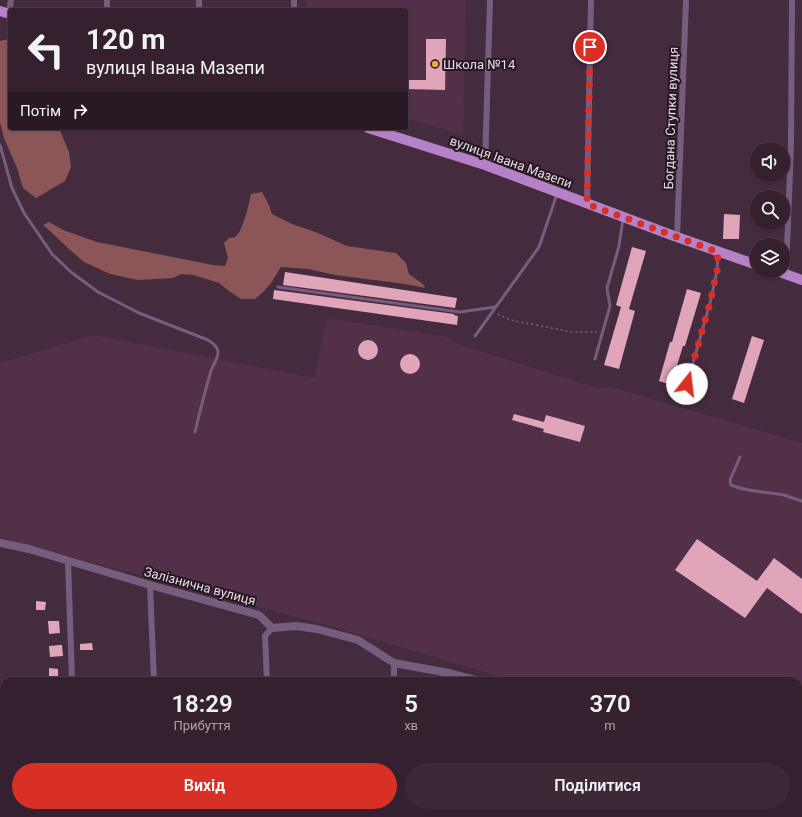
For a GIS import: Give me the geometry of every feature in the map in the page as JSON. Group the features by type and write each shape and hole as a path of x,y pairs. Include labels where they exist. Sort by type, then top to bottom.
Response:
{"main road":[{"name":"вулиця Івана Мазепи","path":"374,130 485,166 750,263"},
{"path":"790,276 802,280"}],"street":[{"path":"6,13 11,0"},
{"path":"485,166 490,0"},
{"path":"587,204 591,0"},
{"name":"Богдана Ступки вулиця","path":"677,237 686,0"},
{"path":"784,238 791,147 792,0"},
{"name":"Залізнична вулиця","path":"0,543 29,549 68,562 259,615 272,628"},
{"path":"68,562 72,677"},
{"path":"150,585 154,677"},
{"path":"267,677 265,636 272,628 296,626 316,629 358,640 394,663 464,677"},
{"path":"394,663 394,677"}],"lane":[{"path":"0,145 12,188 24,213 52,254 70,272 98,292 139,313 208,340 216,345 219,351 208,382 195,432"},
{"path":"475,336 539,247 557,192"},
{"path":"595,359 610,306 607,288 619,246 623,217"},
{"path":"687,384 710,303 717,271 718,252"},
{"path":"278,287 460,312 495,308"},
{"path":"740,457 730,480 731,485 751,490 784,495 802,501"}],"path":[{"path":"492,312 510,320 572,332 603,332"}],"shaded area":[{"name":"Школа №14","path":"307,0 466,0 463,135 408,119 408,8 307,8"},
{"path":"8,39 8,130 60,130 69,152 71,167 65,181 36,198 23,188 17,168 4,138 0,122 0,41"},
{"path":"262,192 272,214 292,224 318,233 347,246 396,253 406,263 409,274 423,284 425,288 335,275 308,269 281,267 271,283 255,299 241,299 219,283 194,275 181,274 173,278 138,280 110,274 84,262 43,225 49,222 63,230 97,242 213,265 225,266 228,258 224,243 229,238 235,237 241,229 251,194"},
{"path":"327,318 448,337 454,343 597,388 611,387 802,443 802,677 502,677 326,625 199,590 0,539 0,363 94,335 314,378"}],"building":[{"path":"426,39 446,39 445,90 408,89 408,80 426,80"},
{"path":"724,214 740,215 739,239 723,239"},
{"path":"632,247 646,251 629,309 635,311 619,369 604,365 621,307 616,305"},
{"path":"285,272 457,298 455,308 283,285"},
{"path":"687,289 701,293 685,346 683,346 671,385 659,381"},
{"path":"274,290 454,314 458,316 457,325 273,299"},
{"path":"752,336 764,340 744,403 732,399"},
{"path":"368,340 375,343 378,350 375,357 368,360 361,357 358,350 361,343"},
{"path":"410,354 417,357 420,364 417,371 410,374 403,371 400,364 403,357"},
{"path":"514,414 544,422 546,415 585,426 580,442 543,432 544,429 512,420"},
{"path":"697,539 757,581 774,558 802,579 802,614 767,588 745,618 675,570"},
{"path":"36,601 46,602 45,610 36,610"},
{"path":"48,621 59,621 60,633 49,634"},
{"path":"92,643 93,650 80,650 80,644"},
{"path":"62,645 63,656 50,657 49,646"},
{"path":"49,668 58,669 58,677 49,677"}],"place":[{"name":"Школа №14","path":"435,64"}],"route":[{"path":"590,47 587,204 718,252 717,271 710,303 687,384"}]}
